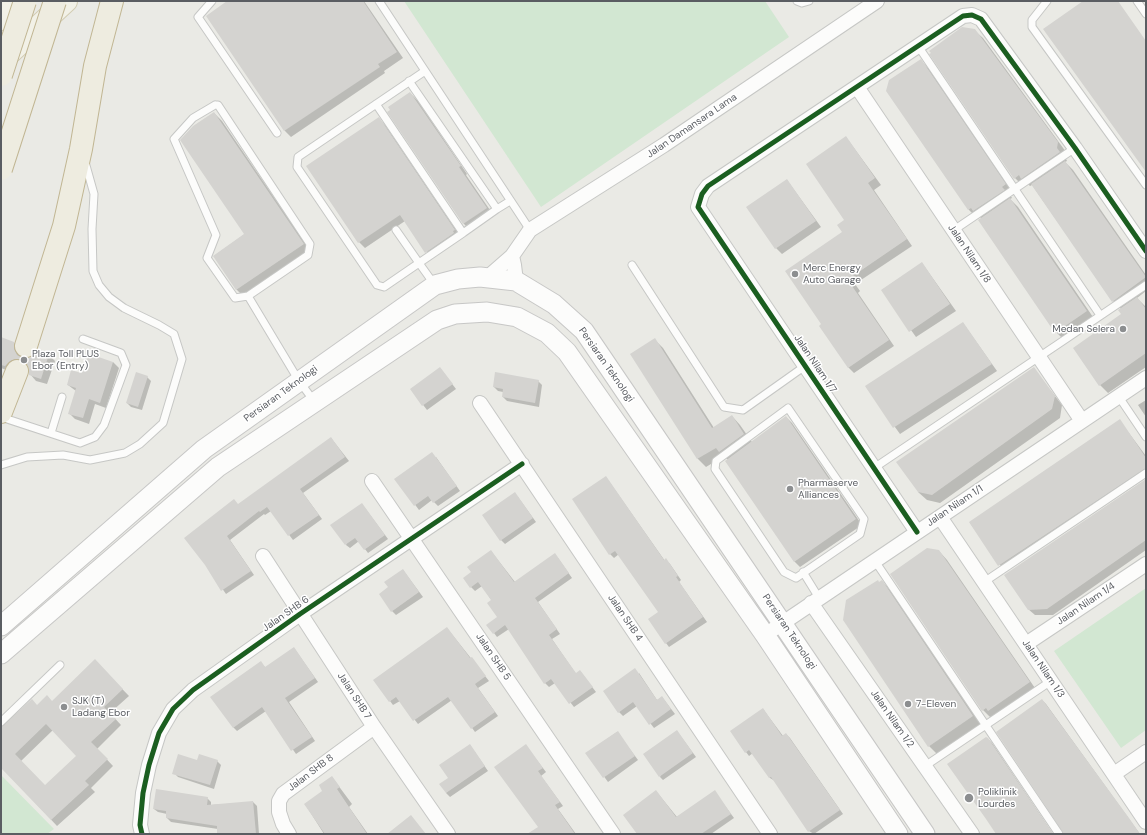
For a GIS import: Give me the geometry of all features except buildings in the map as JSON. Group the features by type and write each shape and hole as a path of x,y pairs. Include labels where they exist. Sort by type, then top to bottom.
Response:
{"highway":[{"path":"1,75 25,1"},
{"path":"1,170 55,1"},
{"path":"26,346 64,226 81,149 95,66 112,1"},
{"path":"1,412 17,370"}],"main road":[{"path":"1,19 18,1"},
{"path":"1,62 66,1"},
{"name":"Persiaran Teknologi","path":"1,626 204,450 435,285 458,279 488,277 516,281 554,304 584,331 926,834"},
{"path":"1,654 218,467 436,320 455,314 487,312 517,317 547,333 567,352 765,635 898,834"}],"street":[{"name":"Jalan Damansara Lama","path":"488,277 512,256 530,230 664,145 877,1"},
{"path":"857,87 963,16 972,15 981,19 1076,148 1146,251"},
{"name":"Jalan Nilam 1/7","path":"857,87 708,186 702,194 698,207 917,532"},
{"name":"Jalan Nilam 1/8","path":"857,87 1082,421"},
{"path":"512,256 516,281"},
{"name":"Jalan Nilam 1/1","path":"765,635 1146,378"},
{"name":"Jalan SHB 4","path":"480,402 770,834"},
{"name":"Jalan SHB 6","path":"142,834 140,826 143,793 149,765 159,733 173,709 193,690 300,614 522,464"},
{"name":"Jalan SHB 5","path":"372,481 613,834"},
{"name":"Jalan Nilam 1/3","path":"940,517 1146,822"},
{"name":"Jalan SHB 7","path":"263,556 374,727 448,834"},
{"name":"Jalan Nilam 1/4","path":"1026,644 1146,564"},
{"name":"Jalan Nilam 1/2","path":"815,601 924,766 972,834"},
{"name":"Jalan SHB 8","path":"289,834 278,812 279,801 283,794 374,727"},
{"path":"1114,774 1146,752"}],"lane":[{"path":"212,1 198,17 277,133"},
{"path":"379,1 530,230"},
{"path":"797,1 802,3 810,1"},
{"path":"1047,1 1032,20 1032,27 1146,185"},
{"path":"1137,1 1146,14"},
{"path":"918,46 1100,316"},
{"path":"425,71 298,156 297,167 377,285 384,286 510,201"},
{"path":"409,81 497,209"},
{"path":"376,104 463,232"},
{"path":"215,105 218,105 310,244 308,255 248,296 235,298 207,258 216,235 174,139 193,118 215,105"},
{"path":"954,230 1076,148"},
{"path":"1,465 27,456 63,455 90,460 125,453 140,444 163,423 182,359 174,334 124,308 109,297 99,286 94,271 92,229 94,194 81,149"},
{"path":"396,230 435,285"},
{"path":"632,264 724,407 743,410 805,366"},
{"path":"874,468 1146,285"},
{"path":"248,296 299,381 315,402"},
{"path":"1,417 80,443 95,437 104,425 126,365 121,353 83,339"},
{"path":"1119,396 1146,437"},
{"path":"50,433 62,397"},
{"path":"788,408 864,519 860,534 803,572 796,578 784,572 715,468 716,461 788,408"},
{"path":"984,582 1146,473"},
{"path":"875,561 1059,834"},
{"path":"803,572 815,601"},
{"path":"1,722 60,665"},
{"path":"924,766 1051,681"}],"green space":[{"path":"404,1 765,1 789,37 541,207"},
{"path":"1146,588 1146,730 1121,748 1054,651"},
{"path":"1,775 54,829 47,834 1,834"}],"cycle path":[{"path":"917,532 698,207 702,194 708,186 963,16 972,15 981,19 1075,148 1146,251"},
{"path":"142,834 140,825 143,793 149,765 159,733 173,709 193,690 300,614 522,464"}],"place":[{"name":"Merc Energy Auto Garage","path":"795,274"},
{"name":"Medan Selera","path":"1123,329"},
{"name":"Plaza Toll PLUS Ebor (Entry)","path":"24,360"},
{"name":"Pharmaserve Alliances","path":"790,489"},
{"name":"7-Eleven","path":"908,704"},
{"name":"SJK (T) Ladang Ebor","path":"64,707"},
{"name":"Poliklinik Lourdes","path":"969,798"}]}
